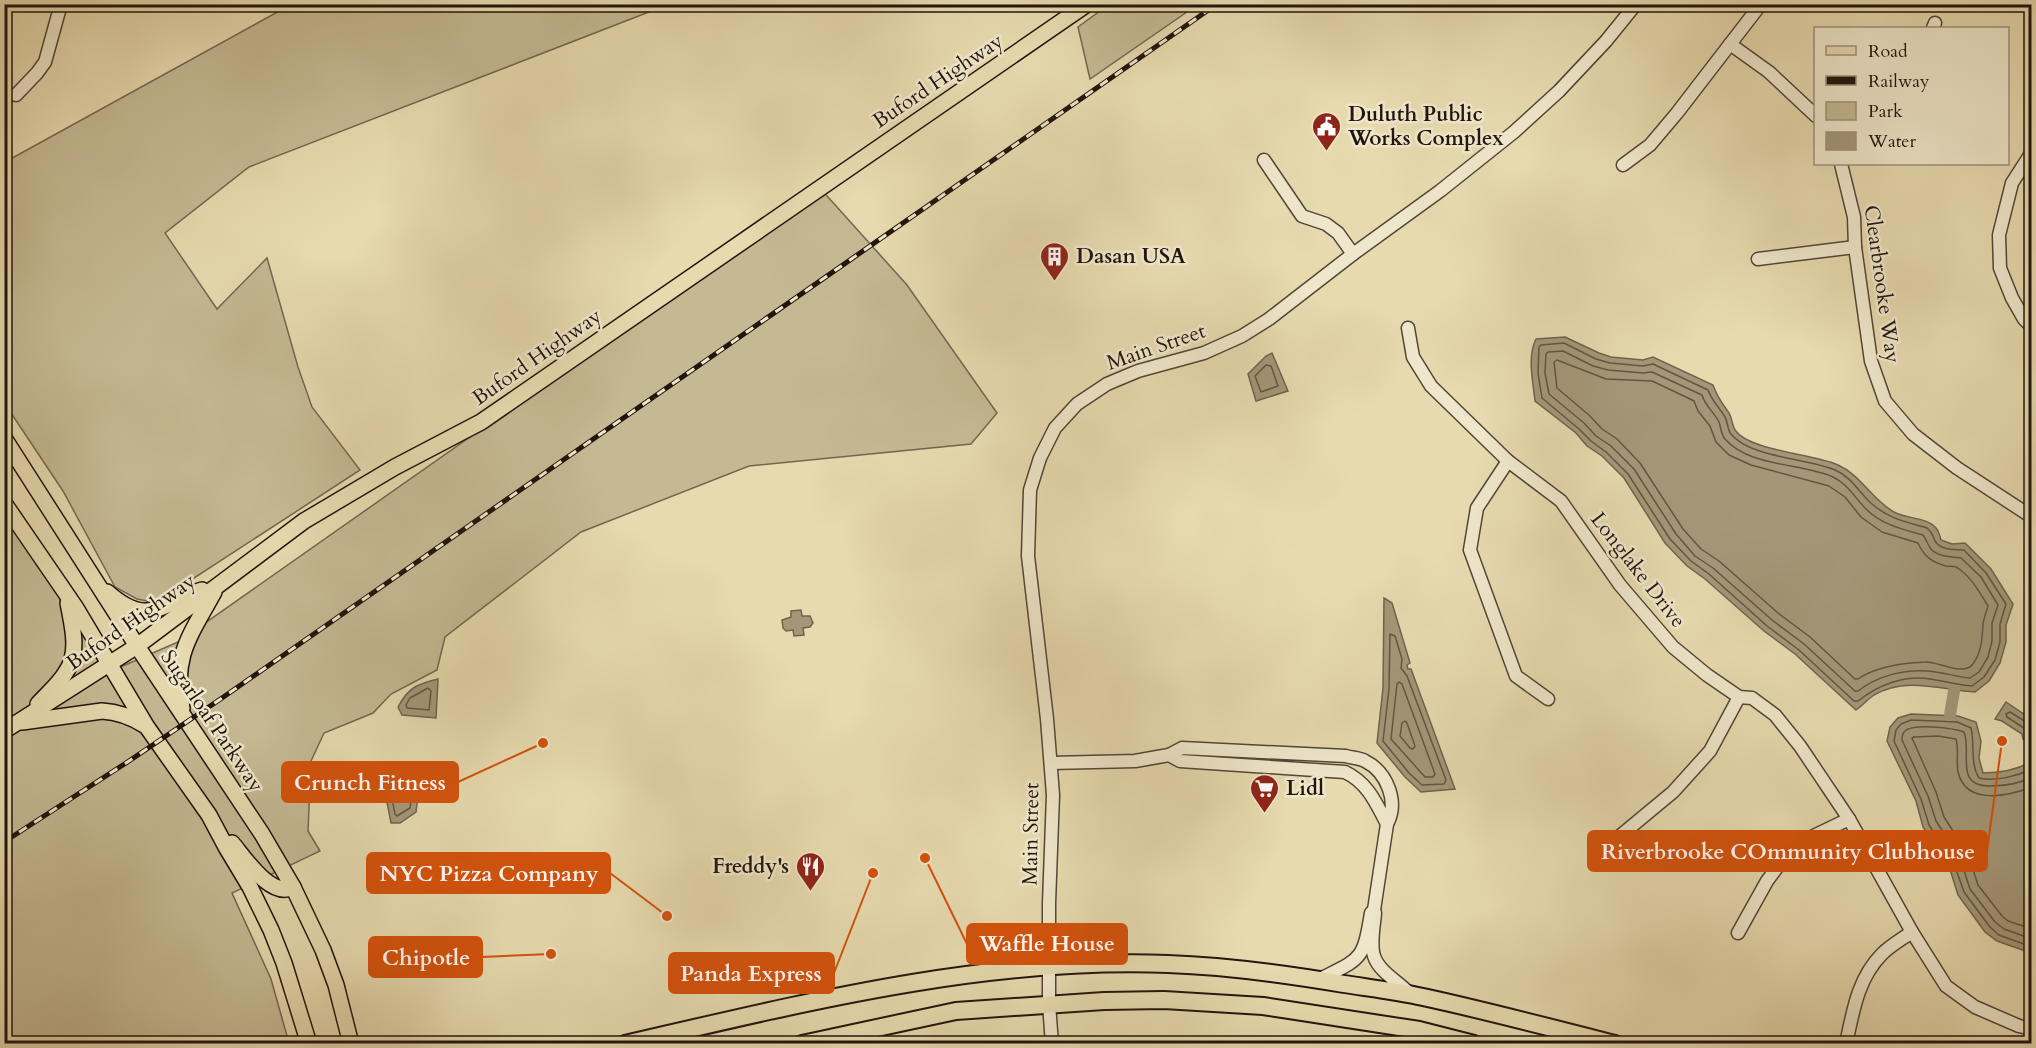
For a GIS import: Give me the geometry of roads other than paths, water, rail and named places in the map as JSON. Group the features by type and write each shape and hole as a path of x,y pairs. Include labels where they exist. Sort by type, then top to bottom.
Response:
{"highway":[{"path":"625,1044 796,1005 907,984 1049,966 1169,964 1262,971 1410,994 1615,1044"},
{"path":"802,1044 956,1011 1049,1004 1164,1000 1263,1006 1419,1030 1474,1044"}],"main road":[{"name":"Buford Highway","path":"4,731 137,646 304,521 395,467 481,422 1087,4"},
{"name":"Sugarloaf Parkway","path":"4,438 137,646 262,834 293,887 323,950 336,985 351,1044"},
{"path":"4,503 66,594 147,727 209,815 266,881 279,890 293,887"},
{"path":"97,583 125,606 140,611 156,610 198,591 217,587"},
{"path":"183,715 178,692 178,669 185,645 217,587"},
{"path":"22,720 67,672 73,655 74,633 66,594"},
{"path":"22,720 102,711 131,716 147,727"},
{"path":"209,815 250,887 271,930 284,963 309,1044"}],"street":[{"path":"16,94 45,62 61,4"},
{"name":"Main Street","path":"1052,1044 1049,1004 1049,903 1053,795 1045,699 1028,556 1030,490 1040,458 1055,428 1077,404 1107,384 1138,371 1204,353 1242,336 1269,319 1514,132 1559,91 1606,41 1636,4"},
{"path":"1623,165 1650,145 1761,4"},
{"path":"1730,44 1769,72 1814,115"},
{"path":"2031,152 2012,183 1999,235 2000,268 2012,298 2031,327"},
{"path":"1264,160 1302,216 1326,224 1338,233 1353,254"},
{"name":"Clearbrooke Way","path":"1841,165 1854,217 1855,248 1870,361 1885,401 1913,434 1956,468 2031,517"},
{"path":"1758,259 1855,248"},
{"name":"Longlake Drive","path":"1408,328 1413,357 1431,386 1508,461 1561,501 1620,585 1673,647 1738,697 1752,698 1775,715 1800,746 1849,819 1912,932 1946,986 1975,1007 2031,1029"},
{"path":"1508,461 1477,508 1470,550 1516,676 1548,699"},
{"path":"1609,845 1673,792 1710,751 1738,697"},
{"path":"1051,763 1135,761 1169,755 1182,748 1346,756 1364,760 1377,769 1389,789 1391,810 1374,910 1374,956 1387,974 1410,994"},
{"path":"1169,755 1180,761 1345,772 1364,784 1387,824"},
{"path":"1738,933 1767,881 1793,846 1849,819"},
{"path":"1318,980 1347,967 1356,959 1365,946 1371,913 1374,910"},
{"path":"1840,1044 1847,1038 1856,997 1869,969 1883,953 1912,932"}],"water":[{"path":"1565,337 1611,357 1643,360 1653,357 1713,385 1730,415 1735,430 1743,437 1754,443 1838,465 1846,469 1879,501 1894,512 1932,524 1941,540 1952,544 1965,543 1991,569 2013,604 2006,625 2006,642 2000,663 1989,681 1975,692 1924,686 1899,686 1874,695 1856,710 1795,654 1687,566 1665,543 1624,478 1602,456 1587,446 1576,433 1535,401 1531,361 1536,339"},
{"path":"1272,353 1288,391 1256,401 1248,374"},
{"path":"1384,598 1392,603 1410,663 1407,665 1408,669 1411,669 1455,789 1421,792 1405,777 1377,743 1383,688"},
{"path":"801,610 802,616 810,616 813,623 810,627 803,628 804,635 794,636 793,630 786,631 783,628 782,620 791,617 791,611"},
{"path":"438,679 436,718 402,715 398,707 410,691 419,685"},
{"path":"2006,702 2031,719 2031,733 2026,741 2022,734 1995,719"},
{"path":"1911,714 1958,716 1976,722 1981,741 1979,758 1983,773 2008,771 2031,762 2031,953 1997,941 1985,932 1958,895 1948,863 1923,827 1916,801 1887,741 1890,727 1898,718"},
{"path":"416,763 421,769 416,812 400,823 391,823 385,792 398,766"}],"waterway":[{"path":"1950,715 1954,691"}],"railway":[{"path":"4,842 222,698 1217,4"}],"place":[{"name":"Duluth Public Works Complex","path":"1327,152"},
{"name":"Dasan USA","path":"1055,282"},
{"name":"Riverbrooke COmmunity Clubhouse","path":"2002,741"},
{"name":"Crunch Fitness","path":"543,743"},
{"name":"Lidl","path":"1265,814"},
{"name":"Waffle House","path":"925,858"},
{"name":"Panda Express","path":"873,873"},
{"name":"Freddy's","path":"810,892"},
{"name":"NYC Pizza Company","path":"667,916"},
{"name":"Chipotle","path":"551,954"}]}
